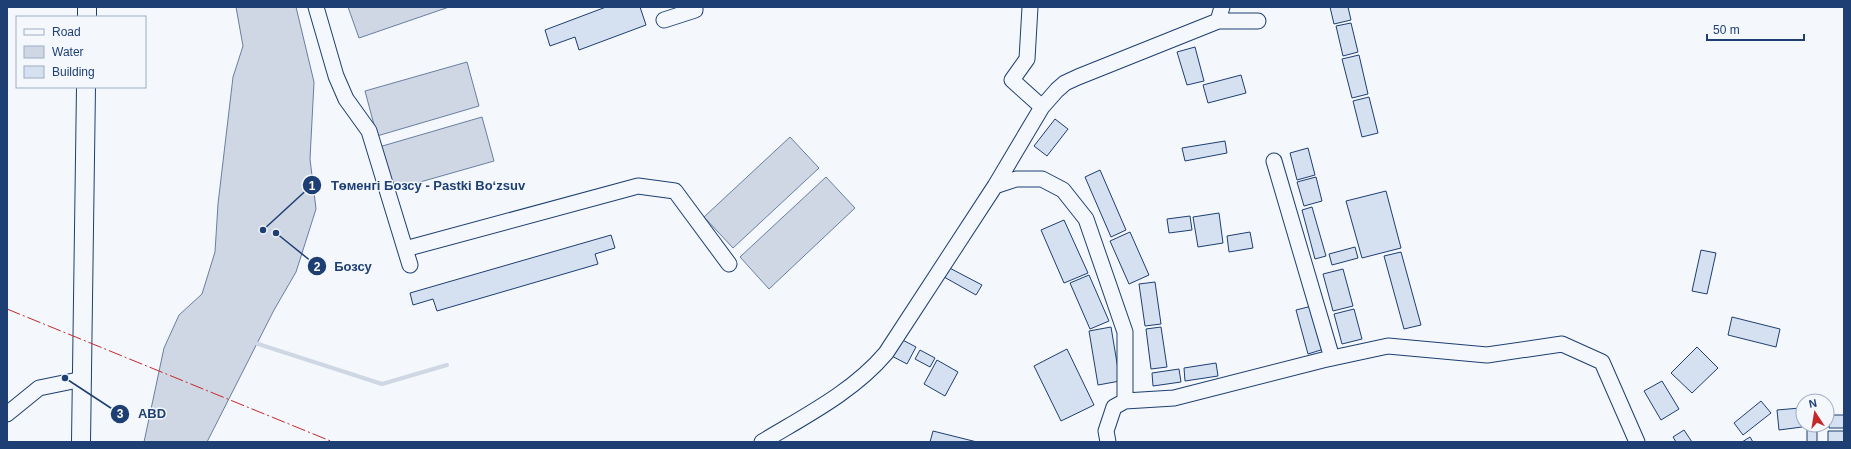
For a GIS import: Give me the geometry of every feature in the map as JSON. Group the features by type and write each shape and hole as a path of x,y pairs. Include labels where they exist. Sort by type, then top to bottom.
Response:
{"main road":[{"path":"81,442 86,88"}],"street":[{"path":"316,7 336,76 346,99 369,131 410,265"},
{"path":"664,20 694,10 695,7"},
{"path":"1030,7 1027,59 1012,80 1042,108"},
{"path":"762,442 833,399 873,368 886,353 995,186 1042,108 1057,90 1066,83 1220,14 1258,20"},
{"path":"1274,161 1332,358"},
{"path":"995,186 1016,180 1042,179 1063,190 1086,219 1125,332 1125,401"},
{"path":"405,249 638,186 676,191 729,264"},
{"path":"1108,442 1106,431 1114,407 1125,401 1174,398 1332,358 1388,346 1487,355 1562,344 1602,362 1637,442"},
{"path":"7,414 39,388 83,379"}],"water":[{"path":"236,7 296,7 314,82 310,159 316,209 296,272 274,310 207,442 144,442 164,348 179,315 202,294 215,252 218,204 233,77 243,46"},
{"path":"348,7 449,7 359,38"},
{"path":"467,62 479,106 377,136 365,91"},
{"path":"482,117 494,161 392,190 379,147"},
{"path":"790,137 819,168 733,248 704,217"},
{"path":"826,177 855,208 769,289 740,257"}],"building":[{"path":"606,7 640,7 646,25 579,50 575,37 550,46 545,30"},
{"path":"1330,7 1348,7 1351,20 1334,24"},
{"path":"1351,23 1358,52 1343,56 1336,26"},
{"path":"1195,47 1204,81 1187,85 1177,52"},
{"path":"1359,55 1368,94 1352,98 1342,59"},
{"path":"1241,75 1246,93 1208,103 1203,85"},
{"path":"1369,97 1378,133 1362,137 1353,101"},
{"path":"1055,119 1068,129 1047,156 1034,146"},
{"path":"1225,141 1227,153 1185,161 1182,148"},
{"path":"1308,148 1315,175 1297,180 1290,153"},
{"path":"1100,170 1126,230 1111,237 1085,177"},
{"path":"1316,177 1322,201 1304,206 1297,182"},
{"path":"1386,191 1401,248 1362,258 1346,201"},
{"path":"1312,207 1326,256 1315,259 1302,210"},
{"path":"1219,213 1223,243 1198,247 1193,217"},
{"path":"1190,216 1192,230 1169,233 1167,219"},
{"path":"1064,220 1088,273 1064,283 1041,230"},
{"path":"1130,232 1149,275 1129,284 1110,241"},
{"path":"1250,232 1253,248 1229,252 1227,236"},
{"path":"611,235 615,248 595,254 598,264 437,311 433,299 413,305 410,293"},
{"path":"1355,247 1358,258 1332,265 1329,254"},
{"path":"1701,250 1716,253 1707,294 1692,291"},
{"path":"1401,252 1421,325 1404,329 1384,256"},
{"path":"942,264 982,285 976,295 937,273"},
{"path":"1343,269 1353,306 1333,311 1323,274"},
{"path":"1089,275 1109,321 1090,329 1070,283"},
{"path":"1155,282 1161,324 1145,326 1139,284"},
{"path":"1312,306 1324,349 1308,354 1296,310"},
{"path":"1354,309 1362,339 1342,344 1334,314"},
{"path":"1732,317 1780,329 1776,347 1728,335"},
{"path":"1111,327 1120,381 1098,385 1089,331"},
{"path":"1161,327 1167,367 1151,369 1146,329"},
{"path":"895,336 916,347 907,364 886,353"},
{"path":"1697,347 1718,368 1692,393 1671,373"},
{"path":"1067,349 1094,405 1061,421 1034,366"},
{"path":"920,350 935,358 930,367 915,359"},
{"path":"937,360 958,372 945,396 924,384"},
{"path":"1216,363 1218,376 1185,381 1184,368"},
{"path":"1179,369 1181,382 1153,386 1152,373"},
{"path":"1662,381 1679,409 1661,420 1644,391"},
{"path":"1761,401 1771,413 1743,435 1734,423"},
{"path":"1795,408 1795,428 1779,430 1777,410"},
{"path":"1835,415 1844,415 1844,428 1835,428"},
{"path":"1684,430 1692,442 1676,442 1673,437"},
{"path":"933,431 977,442 930,442"},
{"path":"1844,431 1844,442 1828,442 1828,433"},
{"path":"1807,433 1817,433 1817,442 1807,442"},
{"path":"1750,437 1753,442 1742,442"}],"waterway":[{"path":"252,342 382,384 447,365"}],"power":[{"path":"7,309 333,442"}],"place":[{"name":"Төменгі Бозсу - Pastki Boʻzsuv","path":"263,230"},
{"name":"Бозсу","path":"276,233"},
{"name":"ABD","path":"65,378"}]}
